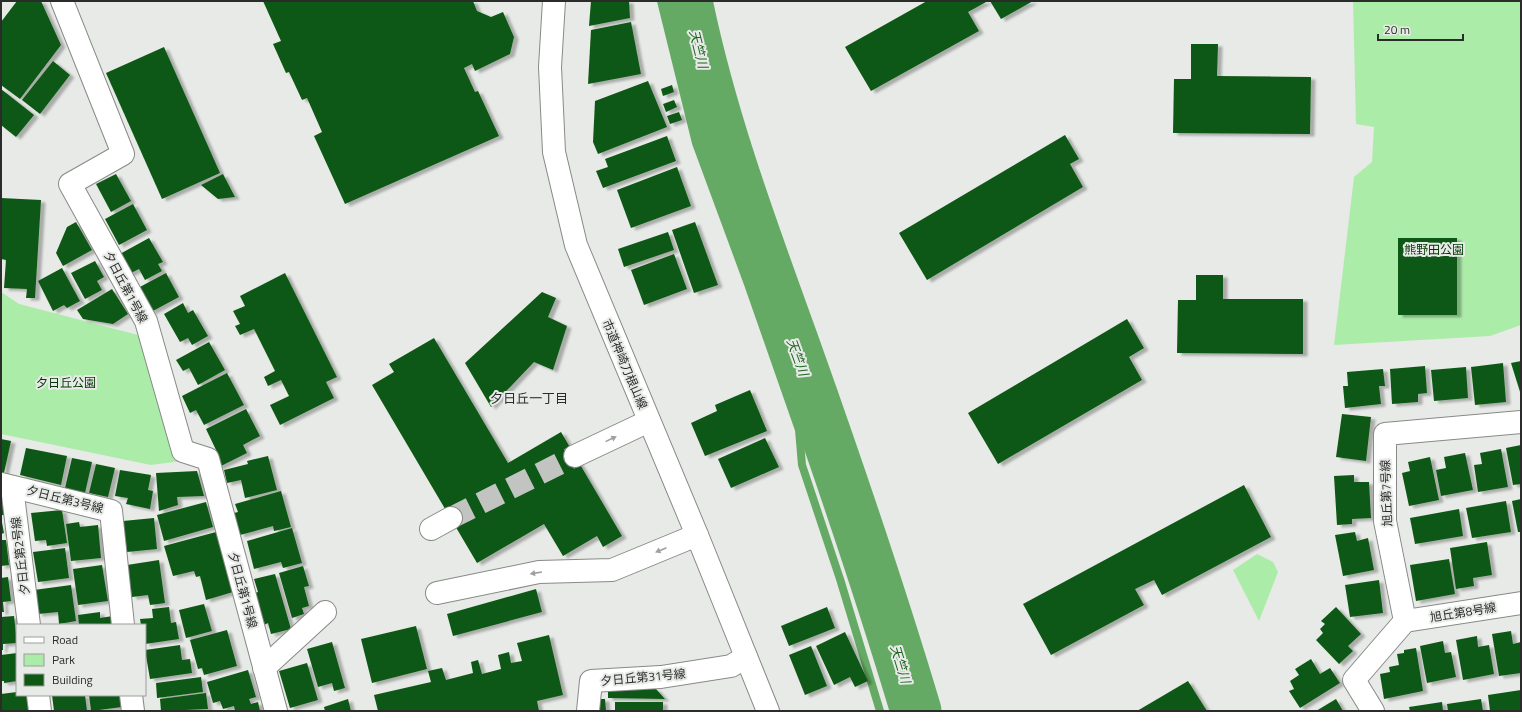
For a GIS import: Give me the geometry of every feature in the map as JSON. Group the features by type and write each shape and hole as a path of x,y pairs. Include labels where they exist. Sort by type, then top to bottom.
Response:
{"street":[{"name":"夕日丘第1号線","path":"62,1 123,154 70,184 146,321 184,451 208,459 276,711"},
{"name":"市道神崎刀根山線","path":"554,1 550,67 554,152 576,246 697,534 768,711"},
{"path":"576,456 649,421"},
{"name":"旭丘第7号線","path":"1405,621 1385,521 1385,434 1521,422"},
{"name":"夕日丘第2号線","path":"7,485 29,624"},
{"name":"夕日丘第3号線","path":"7,485 111,510 123,624"},
{"path":"431,529 451,518"},
{"path":"437,593 539,572 612,570 697,534"},
{"name":"旭丘第8号線","path":"1405,621 1521,603"},
{"path":"264,668 325,612"},
{"path":"1373,711 1354,680 1405,621"},
{"name":"夕日丘第31号線","path":"588,711 591,681 661,677 731,666 746,657"},
{"path":"38,696 40,711"},
{"path":"131,696 133,711"}],"green space":[{"name":"熊野田公園","path":"1353,1 1521,1 1521,325 1490,336 1334,345 1354,177 1372,162 1374,127 1356,124"},
{"name":"夕日丘公園","path":"1,292 19,304 142,336 181,461 151,465 1,434"},
{"path":"1257,554 1273,562 1278,572 1259,621 1233,570"}],"building":[{"path":"17,1 41,1 61,45 20,99 1,85 1,22"},
{"path":"263,1 473,1 477,11 491,17 503,12 514,37 510,54 475,71 472,64 464,68 475,92 478,91 499,136 345,204 314,136 322,132 307,98 302,100 289,72 286,73 273,44 281,41"},
{"path":"591,1 629,1 630,18 589,26"},
{"path":"927,1 988,1 968,12 979,31 871,91 845,47"},
{"path":"990,1 1033,1 1001,19"},
{"path":"631,22 641,74 588,84 591,30"},
{"path":"1191,44 1218,44 1217,76 1311,77 1310,134 1173,133 1174,79 1191,79"},
{"path":"164,47 220,173 162,199 106,73"},
{"path":"53,61 70,75 40,114 22,100"},
{"path":"648,81 667,127 598,154 593,142 595,101"},
{"path":"672,85 674,92 663,96 661,89"},
{"path":"1,89 34,115 16,137 1,125"},
{"path":"674,100 677,107 666,112 663,104"},
{"path":"679,112 682,120 670,124 667,116"},
{"path":"1065,135 1079,159 1070,164 1083,187 927,280 899,233"},
{"path":"667,136 676,161 603,188 596,171 608,167 605,159"},
{"path":"677,167 691,206 631,228 617,190"},
{"path":"116,174 131,201 111,212 96,184"},
{"path":"223,174 235,197 218,199 201,185"},
{"path":"1,198 41,200 35,298 26,298 27,289 4,288 6,260 1,259"},
{"path":"133,204 147,230 119,245 105,219"},
{"path":"76,222 92,250 63,266 56,253 67,227"},
{"path":"695,222 718,285 694,293 672,230"},
{"path":"668,232 674,250 624,267 618,249"},
{"path":"149,238 163,262 158,264 162,271 145,280 139,269 129,274 118,255"},
{"path":"1398,238 1457,238 1457,315 1398,315"},
{"path":"674,254 687,289 644,305 631,270"},
{"path":"95,261 104,277 97,281 102,290 85,299 71,273"},
{"path":"62,268 80,301 67,308 64,305 53,311 38,281"},
{"path":"166,273 179,297 151,312 138,288"},
{"path":"285,273 337,377 326,382 334,398 280,425 270,405 289,396 281,380 268,386 264,377 275,371 254,329 240,335 235,326 240,324 233,311 245,306 240,296"},
{"path":"1196,275 1223,275 1223,299 1303,299 1303,354 1177,353 1178,300 1196,300"},
{"path":"112,289 128,314 113,324 83,319 77,310"},
{"path":"542,292 556,298 548,317 567,326 553,370 534,362 491,407 465,363"},
{"path":"183,303 188,313 193,310 208,336 192,345 188,338 180,342 164,314"},
{"path":"1127,319 1144,348 1129,357 1142,380 998,464 968,413"},
{"path":"434,338 508,463 561,432 622,536 603,547 597,536 563,556 544,524 477,563 372,385 394,372 389,364"},
{"path":"209,342 225,370 198,385 189,368 183,371 176,360"},
{"path":"1521,361 1521,395 1511,363"},
{"path":"1503,363 1506,402 1475,405 1471,367"},
{"path":"1425,366 1427,393 1418,394 1418,402 1392,404 1390,369"},
{"path":"1466,367 1468,398 1434,401 1431,370"},
{"path":"1383,369 1385,386 1379,386 1381,404 1345,408 1343,386 1348,386 1347,372"},
{"path":"227,373 244,405 204,425 196,410 190,413 182,396"},
{"path":"750,390 767,431 705,456 691,423 717,411 715,405"},
{"path":"246,409 260,436 243,445 247,453 219,467 213,455 217,452 206,429"},
{"path":"1342,414 1371,417 1366,461 1336,457"},
{"path":"765,438 779,467 731,488 718,459"},
{"path":"1,439 11,441 4,473 1,473"},
{"path":"1521,445 1521,484 1513,485 1506,448"},
{"path":"26,448 67,456 61,485 20,475"},
{"path":"1501,449 1508,487 1478,492 1474,465 1482,464 1480,453"},
{"path":"1465,453 1473,490 1441,496 1436,470 1446,468 1444,457"},
{"path":"268,456 277,490 245,498 241,480 227,483 224,470 248,464 247,461"},
{"path":"1430,457 1439,500 1409,506 1402,473 1410,471 1408,462"},
{"path":"72,458 92,462 85,493 65,488"},
{"path":"96,464 115,468 108,497 89,493"},
{"path":"120,470 151,475 148,490 153,491 150,509 126,504 128,498 115,496"},
{"path":"197,471 204,496 177,497 178,505 159,511 156,473"},
{"path":"1354,475 1354,482 1369,482 1371,518 1352,519 1352,524 1337,525 1334,476"},
{"path":"1244,485 1271,537 1162,595 1154,580 1135,589 1144,605 1051,655 1023,604"},
{"path":"281,491 291,527 274,531 273,526 240,535 234,513 238,512 235,504"},
{"path":"2,494 5,515 1,515"},
{"path":"1521,499 1521,532 1518,532 1512,501"},
{"path":"1506,501 1511,532 1472,538 1466,508"},
{"path":"206,502 213,527 164,541 157,515"},
{"path":"1459,509 1463,536 1415,544 1410,518"},
{"path":"62,510 67,543 47,546 46,540 35,541 31,513"},
{"path":"1,517 4,533 1,534"},
{"path":"154,518 157,549 127,552 123,521"},
{"path":"79,522 80,527 98,525 101,558 71,561 66,524"},
{"path":"292,528 302,563 283,568 281,562 254,569 247,541"},
{"path":"216,532 233,592 206,600 200,576 196,577 194,571 173,576 164,546"},
{"path":"1355,532 1357,541 1368,538 1374,570 1343,576 1335,535"},
{"path":"1,540 6,540 9,565 1,566"},
{"path":"1487,542 1492,575 1473,578 1474,586 1456,589 1450,548"},
{"path":"65,548 69,578 38,582 33,552"},
{"path":"1449,559 1455,594 1416,601 1410,565"},
{"path":"159,560 165,603 150,605 148,595 132,597 127,565"},
{"path":"102,565 108,601 78,605 73,569"},
{"path":"303,566 309,586 304,587 309,606 302,608 304,614 292,618 279,573"},
{"path":"275,574 291,629 271,634 268,623 264,625 254,593 258,592 254,579"},
{"path":"8,577 11,601 3,602 4,612 1,612 1,578"},
{"path":"1379,580 1383,613 1350,617 1345,585"},
{"path":"71,585 76,621 59,624 58,612 38,614 34,590"},
{"path":"536,589 542,612 453,636 447,614"},
{"path":"204,604 212,631 186,638 179,610"},
{"path":"169,607 171,623 176,622 179,639 146,644 146,624 141,624 140,619 153,618 152,609"},
{"path":"827,607 835,628 789,646 781,626"},
{"path":"1336,607 1361,634 1348,646 1353,651 1339,664 1316,640 1323,633 1320,629 1325,624 1321,621"},
{"path":"100,612 100,618 113,616 114,624 79,624 78,615"},
{"path":"14,616 16,634 16,643 3,644 3,650 1,650 1,617"},
{"path":"416,626 427,669 372,683 361,639"},
{"path":"227,630 237,666 204,675 202,668 198,669 190,640"},
{"path":"1511,631 1513,644 1521,642 1521,673 1499,676 1492,634"},
{"path":"845,632 868,681 855,687 850,677 834,685 816,646"},
{"path":"549,635 563,695 537,701 539,711 378,711 374,695 431,682 428,671 442,668 446,680 473,673 471,662 478,660 482,674 501,669 498,655 509,652 511,663 522,661 517,643"},
{"path":"1477,636 1478,647 1489,645 1494,674 1463,680 1456,640"},
{"path":"1443,641 1445,653 1451,652 1456,677 1427,683 1420,646"},
{"path":"332,642 345,688 334,691 332,683 318,687 307,649"},
{"path":"180,645 182,660 190,659 192,673 150,679 146,650"},
{"path":"811,646 827,686 805,695 789,655"},
{"path":"1416,648 1423,691 1384,699 1380,674 1390,672 1389,667 1399,665 1397,654 1404,653 1404,650"},
{"path":"16,653 16,681 4,683 4,681 1,681 1,655"},
{"path":"1311,659 1320,674 1330,668 1340,683 1300,708 1289,691 1294,689 1290,681 1299,675 1295,669"},
{"path":"307,663 318,700 290,708 279,671"},
{"path":"248,670 256,697 249,699 251,704 258,702 260,711 235,711 234,706 223,709 220,701 213,703 207,682"},
{"path":"201,677 203,692 157,698 156,683"},
{"path":"1188,681 1207,711 1137,711"},
{"path":"608,689 656,689 665,699 608,698"},
{"path":"1521,690 1521,711 1490,711 1488,695"},
{"path":"16,692 16,696 29,696 30,711 1,711 1,694"},
{"path":"206,693 208,709 161,711 160,699"},
{"path":"52,696 85,696 87,711 54,711"},
{"path":"89,696 120,696 122,707 91,711"},
{"path":"348,699 351,711 325,711 324,707"},
{"path":"598,699 605,699 606,711 598,711"},
{"path":"1336,699 1343,711 1316,711"},
{"path":"1481,699 1483,711 1448,711 1447,704"},
{"path":"615,702 663,702 663,711 615,711"},
{"path":"1442,702 1443,711 1410,711 1409,707"}],"waterway":[{"path":"661,1 696,143 748,284 799,430 802,465 840,579 880,711"},
{"name":"天竺川","path":"687,1 709,91 736,180 814,399 874,577 916,711"}],"tunnel":[{"path":"451,518 575,456"}],"district":[{"name":"夕日丘一丁目","path":"529,398"}]}
